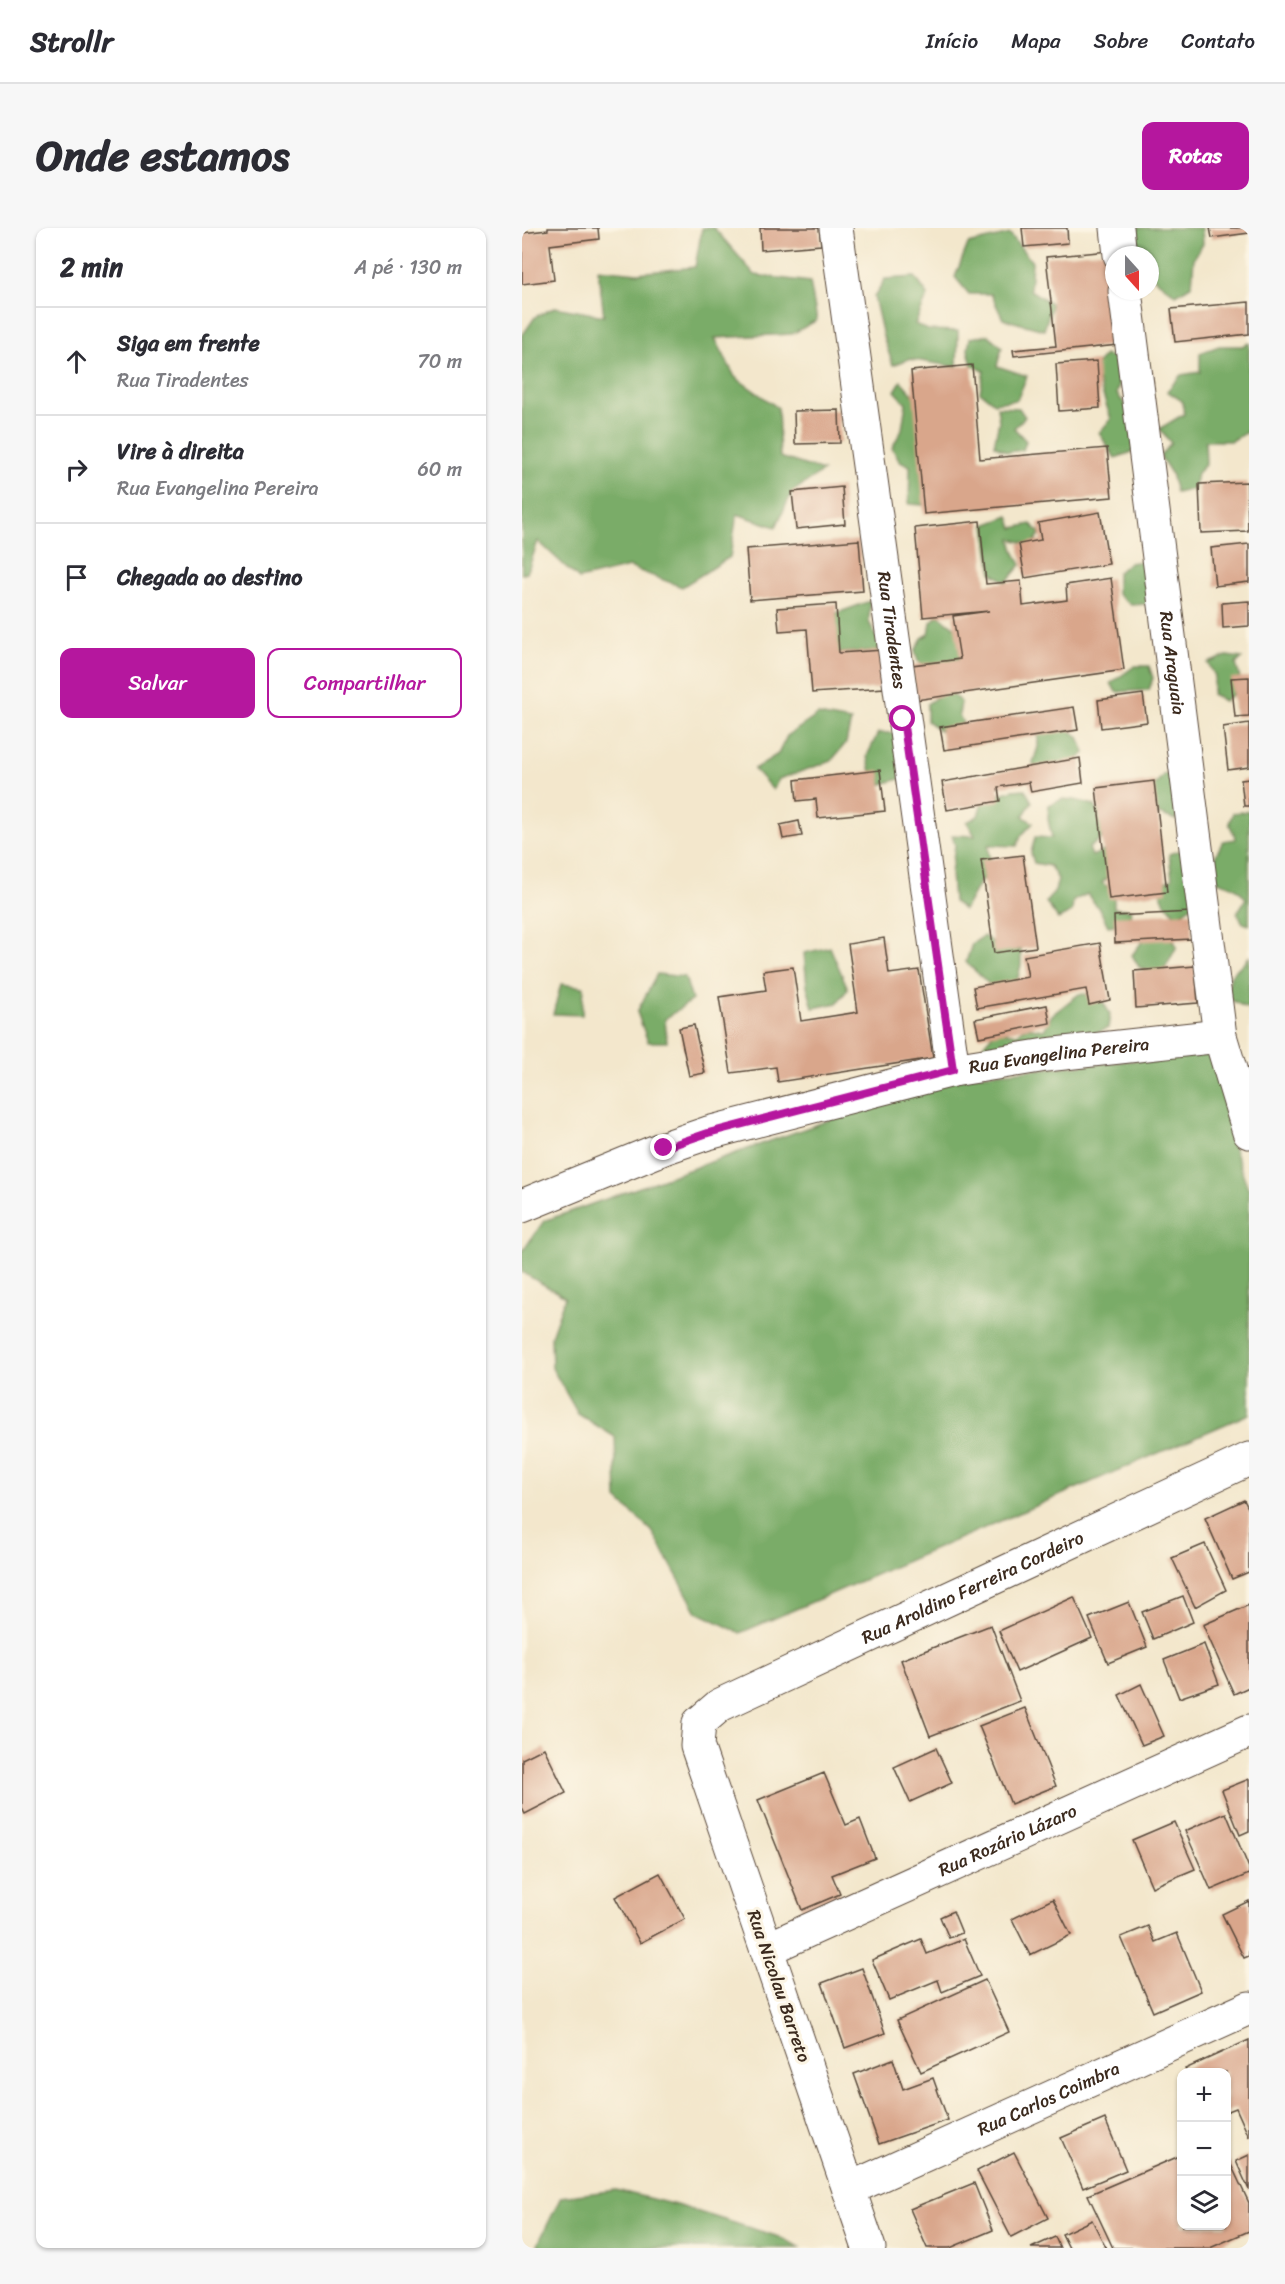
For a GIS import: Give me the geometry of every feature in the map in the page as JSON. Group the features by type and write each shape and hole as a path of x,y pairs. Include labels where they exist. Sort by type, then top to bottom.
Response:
{"street":[{"name":"Rua Tiradentes","path":"836,228 953,1070"},
{"path":"1117,228 1119,246"},
{"name":"Rua Araguaia","path":"1126,300 1221,1036 1249,1132"},
{"name":"Rua Evangelina Pereira","path":"522,1206 664,1148 708,1133 953,1070 1046,1055 1221,1036"},
{"name":"Rua Aroldino Ferreira Cordeiro","path":"699,1723 720,1705 1249,1458"},
{"name":"Rua Nicolau Barreto","path":"699,1723 697,1746 869,2248"},
{"name":"Rua Rozário Lázaro","path":"767,1949 1249,1731"},
{"name":"Rua Carlos Coimbra","path":"849,2189 1249,2008"}],"green space":[{"path":"702,228 714,228 755,275 810,282 817,320 792,334 715,338 735,377 778,408 780,457 823,471 792,492 776,527 737,514 730,557 682,587 629,567 579,579 538,541 527,573 522,574 522,336 535,317 555,307 604,316 598,269 638,273 695,267"},
{"path":"1128,228 1202,228 1203,244 1194,258 1192,285 1176,295 1159,282 1159,246 1131,246"},
{"path":"1010,234 1032,262 1030,290 1052,304 1044,330 1003,319 991,294 969,294 955,277 968,244"},
{"path":"915,277 928,295 915,324 928,330 958,331 957,367 909,359 893,365 883,336 874,297 885,279"},
{"path":"988,335 1002,347 997,366 1027,376 1017,400 994,403 980,392 984,371 972,365 968,350 970,338"},
{"path":"1249,343 1249,431 1231,441 1205,441 1206,464 1197,473 1194,489 1176,493 1171,473 1160,456 1171,443 1159,429 1184,414 1182,401 1167,391 1181,375 1200,372 1200,353 1219,346 1242,346"},
{"path":"1105,355 1116,359 1123,367 1117,394 1128,408 1138,450 1115,458 1099,433 1111,419 1098,380 1090,371"},
{"path":"901,381 918,400 931,485 923,505 909,504 910,466 900,461 892,448 902,429 906,403 895,391"},
{"path":"997,407 1019,408 1025,417 1014,428 1026,441 1023,450 1007,452 994,445 999,421"},
{"path":"1009,516 1013,528 1031,524 1040,533 1033,545 1011,539 1021,565 1006,582 992,573 985,525"},
{"path":"1143,561 1149,577 1146,604 1131,605 1117,594 1117,573 1129,563"},
{"path":"870,601 869,622 883,650 839,653 823,635 823,618"},
{"path":"938,615 962,633 963,648 960,659 928,668 918,661 915,651 922,638 929,634 931,622"},
{"path":"1227,656 1242,658 1236,664 1242,686 1224,701 1212,694 1215,676 1208,663"},
{"path":"1135,666 1149,666 1153,678 1149,690 1116,692 1111,683"},
{"path":"947,690 961,702 959,715 966,729 947,736 927,721 927,704"},
{"path":"818,715 851,721 846,743 831,761 779,779 773,790 754,769 778,754 787,736"},
{"path":"1062,725 1079,737 1085,753 1064,771 1037,777 1033,763 1038,747 1038,733"},
{"path":"878,733 900,733 900,779 875,786 867,756"},
{"path":"1164,774 1176,776 1176,820 1159,814 1149,792"},
{"path":"1025,789 1032,802 1023,816 1033,823 1021,836 1017,846 988,845 991,869 978,885 964,910 953,901 951,873 955,845 952,835 975,836 967,822 978,816 983,799 1013,790"},
{"path":"1063,799 1094,805 1104,820 1102,838 1089,848 1092,856 1110,848 1114,871 1102,883 1114,891 1114,908 1132,910 1127,923 1108,926 1100,910 1087,894 1073,901 1072,912 1058,919 1046,902 1055,891 1058,879 1050,866 1034,863 1031,853 1035,837 1052,838 1048,819 1049,805"},
{"path":"1249,811 1249,925 1243,923 1237,913 1246,899 1242,894 1230,885 1209,879 1213,861 1223,841 1236,839 1229,823 1233,813"},
{"path":"1187,848 1198,902 1177,916 1165,903 1157,885 1172,879 1169,854"},
{"path":"1147,935 1170,935 1177,946 1161,976 1139,967 1132,955"},
{"path":"984,936 1002,949 1021,950 1021,965 1016,985 996,991 966,962 972,944"},
{"path":"830,947 848,989 837,1003 813,1008 807,986 804,953"},
{"path":"1249,957 1249,1007 1246,1008 1226,997 1231,975"},
{"path":"657,974 685,977 692,1000 665,1019 667,1042 648,1042 637,1012"},
{"path":"561,984 584,987 582,1015 553,1014"},
{"path":"1079,994 1099,995 1110,1014 1108,1028 1090,1036 981,1054 984,1044 996,1030 1017,1034 1026,1027 1044,1030 1052,1015"},
{"path":"1217,1053 1234,1149 1249,1191 1249,1414 740,1633 697,1612 652,1531 617,1499 615,1437 578,1414 552,1368 551,1336 565,1297 522,1272 522,1252 544,1221 951,1077"},
{"path":"616,2190 676,2205 776,2236 802,2248 540,2248 538,2244 561,2197"}],"building":[{"path":"548,228 598,228 599,239 550,245 554,280 522,284 522,233 548,230"},
{"path":"760,228 819,228 821,245 761,250"},
{"path":"1022,228 1067,228 1068,243 1024,247"},
{"path":"1210,228 1248,228 1249,233 1212,238"},
{"path":"1105,251 1105,300 1114,300 1118,345 1014,356 1013,350 1056,346 1046,257"},
{"path":"1249,302 1249,334 1175,342 1171,309"},
{"path":"1097,361 1100,408 1059,411 1056,364"},
{"path":"972,365 980,459 1107,448 1112,497 924,514 911,371"},
{"path":"839,410 840,443 795,444 794,411"},
{"path":"1247,482 1248,531 1201,533 1199,484"},
{"path":"842,487 845,524 796,529 792,492"},
{"path":"1100,512 1109,564 1025,578 1019,544 1041,540 1038,523"},
{"path":"980,521 986,584 1021,581 1023,606 1067,600 1066,585 1111,578 1124,670 916,700 912,665 960,659 953,616 989,611 923,617 915,528"},
{"path":"859,540 863,591 750,600 746,549"},
{"path":"1249,544 1249,582 1215,586 1211,548"},
{"path":"1249,601 1249,626 1223,628 1222,603"},
{"path":"836,604 839,653 883,650 885,688 812,693 807,629 779,631 777,608"},
{"path":"1249,677 1249,716 1235,717 1231,678"},
{"path":"1143,694 1147,722 1101,728 1098,700"},
{"path":"1074,707 1078,730 944,750 940,727"},
{"path":"1249,723 1249,767 1228,770 1223,727"},
{"path":"1080,758 1083,783 1031,792 1029,782 998,787 1000,801 947,810 942,782"},
{"path":"880,770 885,811 818,818 816,799 797,801 795,780"},
{"path":"1249,779 1249,806 1244,806 1241,780"},
{"path":"1154,781 1167,892 1109,899 1096,788"},
{"path":"799,821 802,836 783,839 780,825"},
{"path":"1023,855 1036,947 994,953 981,860"},
{"path":"1191,912 1192,939 1115,943 1114,916"},
{"path":"884,938 889,974 919,970 933,1058 778,1082 776,1067 731,1073 719,997 766,990 763,971 793,967 801,1021 858,1012 848,944"},
{"path":"1100,943 1110,1000 1089,1005 1086,989 977,1008 973,987 1028,977 1024,956"},
{"path":"1195,966 1198,1003 1136,1008 1134,971"},
{"path":"1047,1005 1050,1023 979,1037 975,1019"},
{"path":"694,1025 705,1073 689,1076 679,1028"},
{"path":"1244,1500 1249,1510 1249,1572 1232,1579 1205,1518"},
{"path":"1205,1544 1226,1590 1195,1607 1172,1558"},
{"path":"1183,1596 1193,1622 1153,1639 1142,1612"},
{"path":"1074,1597 1092,1638 1017,1672 999,1631"},
{"path":"1129,1602 1147,1647 1108,1663 1089,1618"},
{"path":"1249,1605 1249,1687 1234,1694 1203,1625"},
{"path":"991,1625 1020,1701 930,1736 901,1660"},
{"path":"1204,1644 1219,1684 1179,1698 1164,1660"},
{"path":"1141,1684 1164,1736 1142,1745 1119,1695"},
{"path":"1025,1708 1056,1786 1011,1804 979,1726"},
{"path":"544,1748 566,1793 525,1814 522,1808 522,1759"},
{"path":"936,1748 952,1783 910,1802 894,1767"},
{"path":"824,1773 846,1825 860,1819 875,1858 832,1875 840,1894 802,1910 758,1800"},
{"path":"1249,1779 1249,1831 1240,1835 1222,1790"},
{"path":"1226,1813 1249,1868 1249,1874 1211,1890 1185,1831"},
{"path":"1174,1822 1195,1869 1152,1887 1132,1840"},
{"path":"660,1873 685,1919 640,1943 615,1897"},
{"path":"1053,1899 1071,1935 1030,1955 1012,1919"},
{"path":"1249,1901 1249,1956 1244,1958 1222,1914"},
{"path":"953,1911 962,1933 949,1938 940,1917"},
{"path":"1148,1926 1155,1942 1177,1933 1201,1991 1153,2012 1121,1937"},
{"path":"921,1939 927,1954 964,1939 980,1976 942,1992 938,1980 889,2000 872,1960"},
{"path":"862,1968 885,2033 845,2048 822,1983"},
{"path":"985,1980 1009,2032 921,2072 897,2020"},
{"path":"1249,2040 1249,2137 1236,2108 1231,2110 1231,2068 1187,2068"},
{"path":"893,2059 903,2089 933,2078 948,2120 879,2144 854,2074"},
{"path":"1105,2119 1126,2170 1083,2188 1061,2138"},
{"path":"1014,2152 1048,2218 1011,2237 977,2171"},
{"path":"1249,2155 1249,2190 1236,2161"},
{"path":"1177,2157 1177,2230 1231,2230 1231,2165 1249,2203 1249,2231 1210,2248 1113,2248 1088,2195"},
{"path":"974,2183 993,2230 950,2248 927,2248 910,2209"},
{"path":"1092,2220 1106,2248 1069,2248 1062,2234"},
{"path":"1055,2237 1060,2248 1031,2248"}],"route":[{"path":"664,1148 708,1133 953,1070 903,719"}]}
